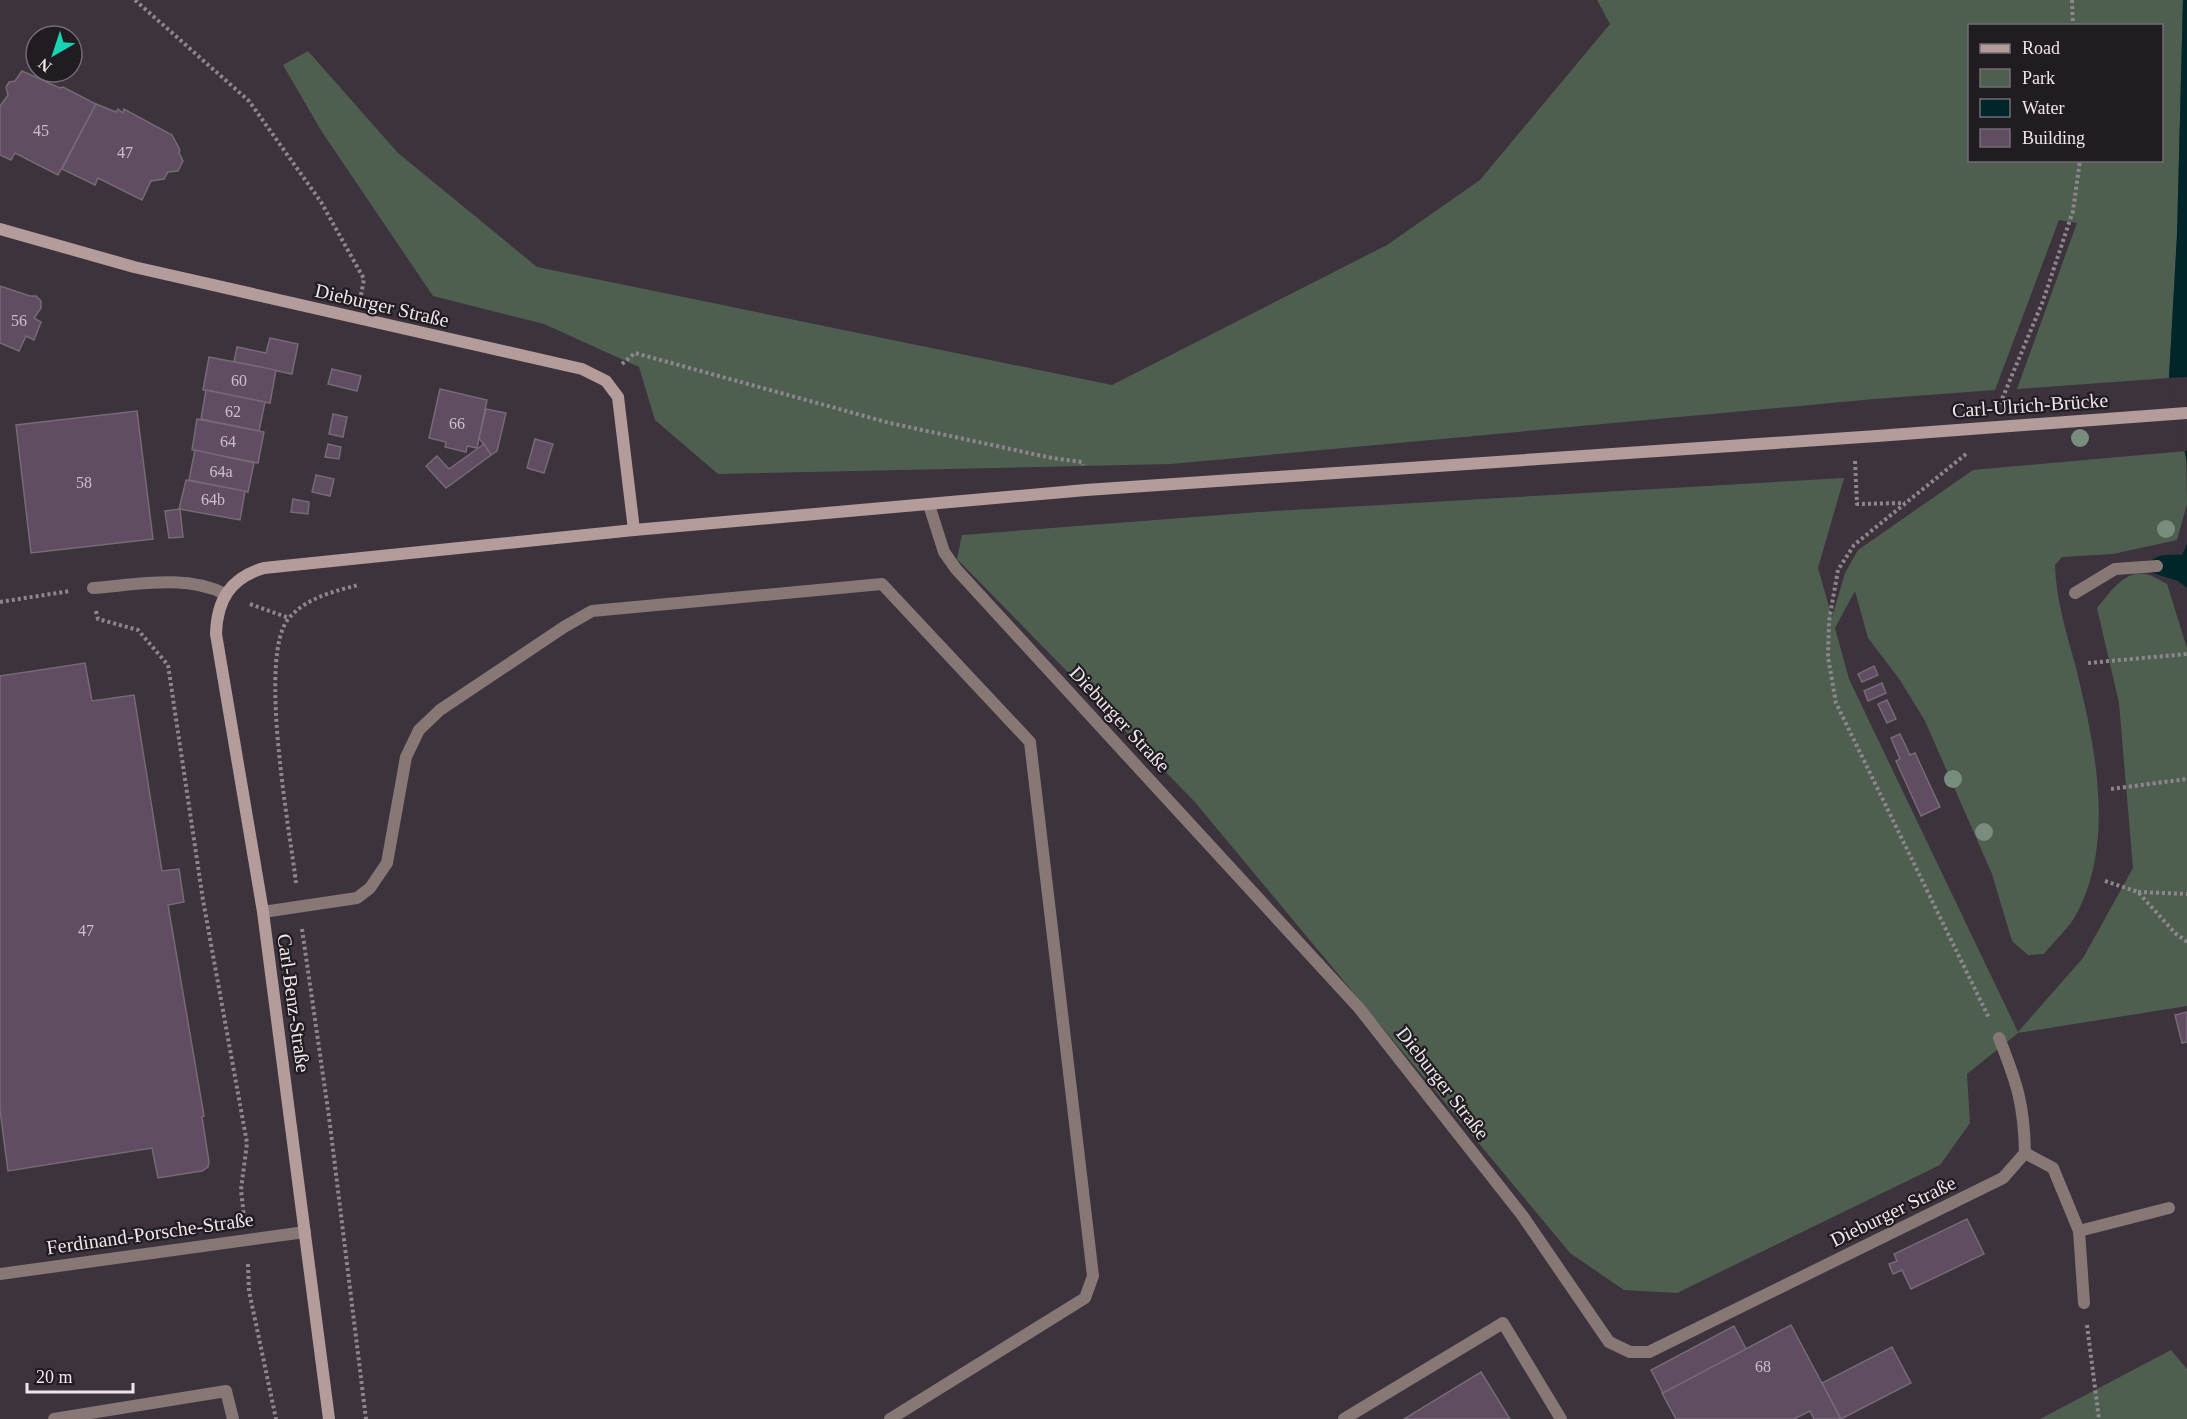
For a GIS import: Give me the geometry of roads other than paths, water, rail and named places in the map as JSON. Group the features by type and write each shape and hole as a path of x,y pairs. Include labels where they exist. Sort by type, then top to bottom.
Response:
{"main road":[{"name":"Dieburger Straße","path":"0,228 134,267 358,320 582,369 606,381 618,397 634,530"},
{"name":"Carl-Ulrich-Brücke","path":"225,594 241,578 264,568 634,530 1086,490 1854,439 2187,413"},
{"name":"Carl-Benz-Straße","path":"225,594 217,618 218,647 263,912 329,1419"}],"street":[{"name":"Dieburger Straße","path":"929,505 944,552 956,569 1359,1008 1522,1215 1609,1342 1630,1352 1649,1352 2003,1179 2025,1153"},
{"path":"2075,593 2115,569 2157,566"},
{"path":"93,588 188,583 214,588 225,594"},
{"path":"263,912 357,898 370,888 387,863 406,757 419,730 440,710 564,627 592,611 882,584 1030,742 1093,1276 1086,1298 890,1419"},
{"path":"1999,1038 2019,1087 2024,1117 2025,1153 2053,1168 2079,1231 2084,1303"},
{"path":"2079,1231 2169,1208"},
{"name":"Ferdinand-Porsche-Straße","path":"0,1274 305,1232"},
{"path":"1344,1419 1503,1323 1561,1419"},
{"path":"54,1419 226,1391 233,1419"}],"water":[{"path":"2183,0 2187,0 2187,463 2169,378 2177,235"},
{"path":"2187,544 2187,588 2178,581 2143,570 2151,561 2160,556 2182,555"}]}
